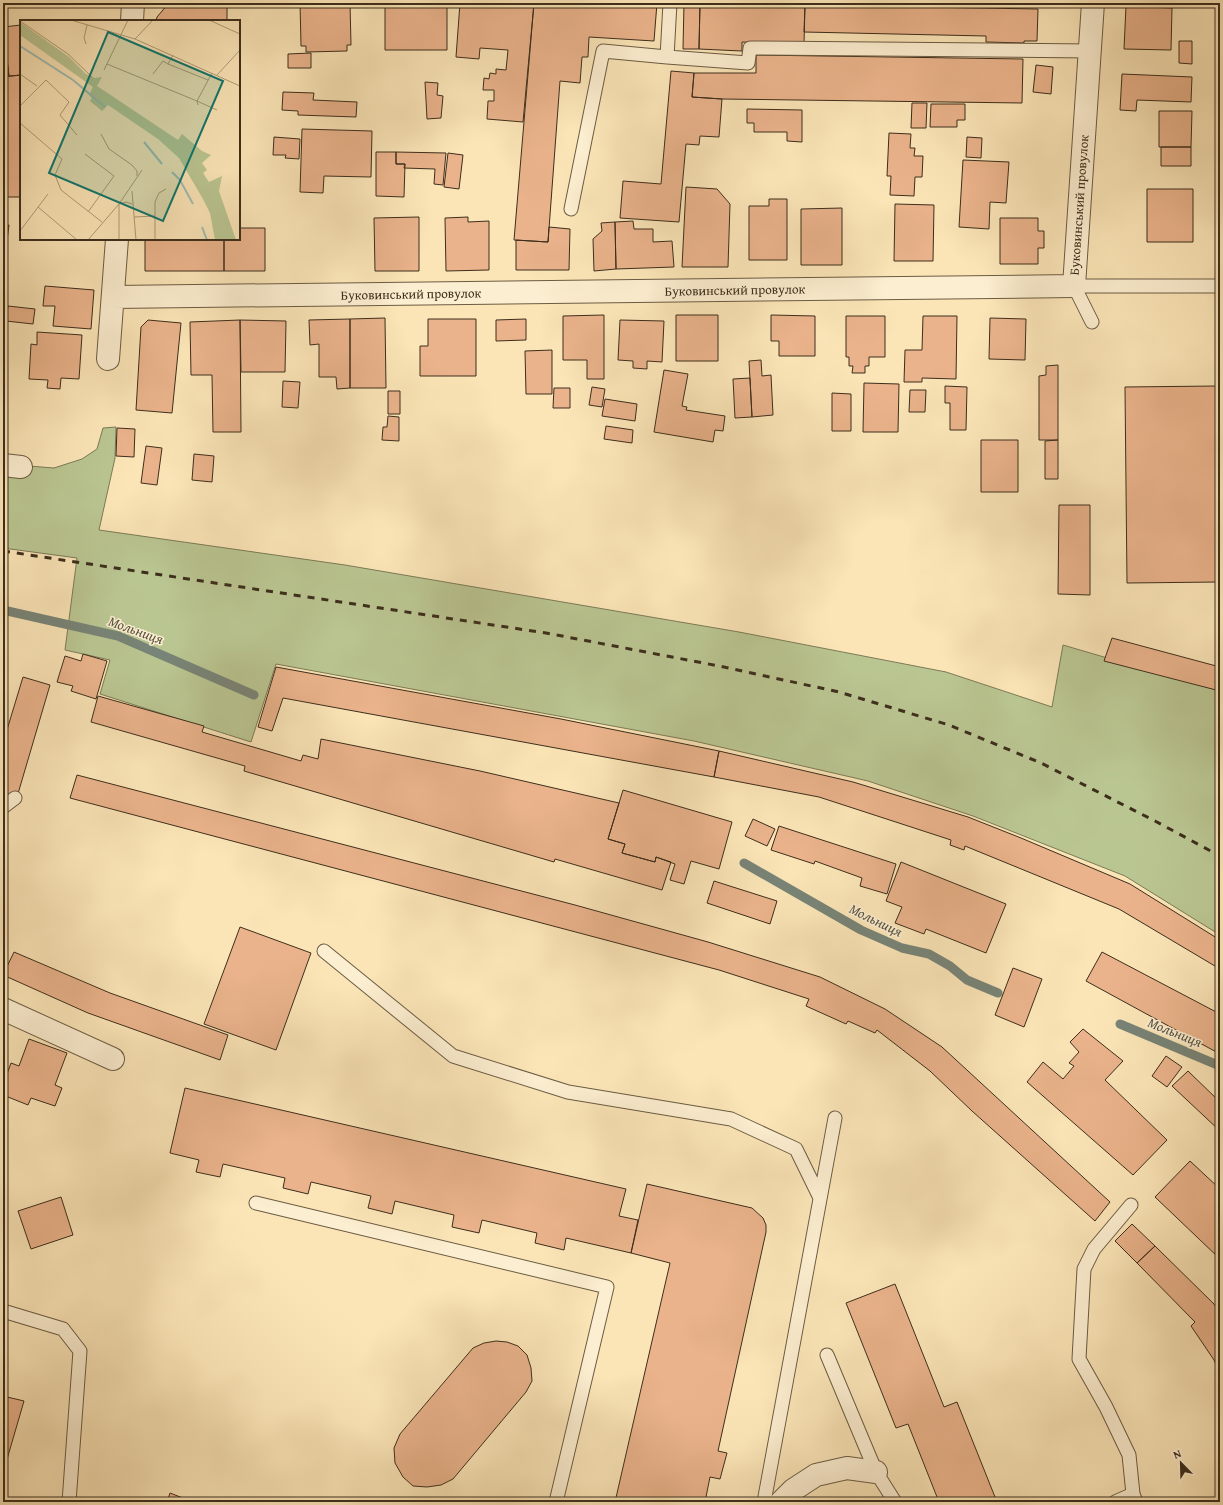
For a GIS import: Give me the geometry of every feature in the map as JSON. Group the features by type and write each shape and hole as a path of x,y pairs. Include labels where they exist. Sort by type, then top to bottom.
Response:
{"street":[{"path":"132,20 133,3"},
{"name":"Буковинський провулок","path":"113,297 1074,286 1093,3"},
{"path":"108,359 117,240"},
{"path":"3,1009 113,1059"},
{"path":"781,1502 793,1490 816,1475 847,1468 876,1472"}],"lane":[{"path":"667,57 670,3"},
{"path":"571,209 603,51 748,63 750,48 1090,51"},
{"path":"1092,322 1074,286 1220,286"},
{"path":"3,807 15,798"},
{"path":"324,951 453,1056 568,1092 731,1119 796,1149 820,1198"},
{"path":"764,1502 834,1118"},
{"path":"256,1203 607,1287 556,1502"},
{"path":"1115,1502 1135,1498 1129,1455 1106,1407 1078,1359 1084,1270 1094,1249 1130,1206"},
{"path":"3,1311 62,1330 80,1351 69,1502"},
{"path":"826,1355 876,1472 895,1502"}],"green space":[{"path":"116,427 115,458 99,530 345,565 739,632 946,672 1052,707 1063,645 1220,691 1220,935 1125,876 973,816 868,781 694,741 276,664 251,742 100,694 110,660 65,650 77,558 3,548 3,464 54,468 82,459 97,449 103,428"}],"building":[{"path":"227,3 227,20 156,20 168,4"},
{"path":"300,3 350,3 351,45 347,45 347,51 306,52 306,46 301,46"},
{"path":"385,3 447,3 447,50 385,50"},
{"path":"460,3 534,3 523,122 487,119 488,101 494,101 494,90 483,90 484,78 489,79 490,73 496,74 496,69 506,70 508,50 480,48 479,59 456,57"},
{"path":"534,3 657,3 654,41 589,37 588,57 582,57 580,83 560,81 548,242 514,240"},
{"path":"684,3 700,3 699,49 683,49"},
{"path":"700,3 805,5 804,44 742,42 742,51 699,49"},
{"path":"805,5 1038,9 1037,41 1024,41 1024,43 986,42 986,36 804,32"},
{"path":"1126,6 1172,8 1171,50 1124,49"},
{"path":"20,25 20,75 9,76 3,27"},
{"path":"3,27 9,76 3,77"},
{"path":"1179,41 1192,41 1192,64 1179,63"},
{"path":"311,53 311,68 288,68 288,54"},
{"path":"756,55 1023,59 1022,103 722,99 692,97 694,73 756,73"},
{"path":"1036,65 1053,67 1051,94 1033,92"},
{"path":"671,71 694,73 692,97 722,99 719,137 700,136 699,145 686,144 679,222 620,218 623,181 661,184"},
{"path":"1122,74 1192,77 1191,102 1137,100 1136,111 1120,110"},
{"path":"20,75 20,197 3,197 3,77"},
{"path":"425,82 438,83 437,95 443,96 441,118 427,119"},
{"path":"283,92 314,93 313,100 357,102 356,117 298,115 298,111 282,110"},
{"path":"912,103 927,103 926,128 911,128"},
{"path":"931,104 965,104 965,120 957,120 957,127 930,127"},
{"path":"747,109 802,110 802,142 787,141 787,132 754,132 754,123 747,123"},
{"path":"1159,111 1192,111 1191,147 1159,147"},
{"path":"302,129 372,131 371,177 324,176 323,193 300,192"},
{"path":"889,133 911,134 910,148 915,148 914,156 923,156 922,177 915,177 914,196 890,195 891,176 887,176"},
{"path":"274,137 300,139 299,159 285,158 286,155 273,155"},
{"path":"967,137 982,138 981,158 966,157"},
{"path":"1161,147 1191,147 1191,166 1161,166"},
{"path":"376,152 396,152 396,164 405,164 404,197 376,196"},
{"path":"396,152 446,153 443,185 434,184 435,169 404,168 405,164 396,164"},
{"path":"448,153 463,155 459,189 444,187"},
{"path":"963,160 1009,162 1006,203 990,202 989,229 959,227"},
{"path":"686,187 717,189 730,204 728,267 682,267"},
{"path":"1147,189 1193,189 1193,242 1147,242"},
{"path":"769,199 787,199 787,260 749,260 749,206 769,206"},
{"path":"895,204 934,205 933,261 894,261"},
{"path":"842,208 842,265 801,265 801,209"},
{"path":"419,217 419,271 375,271 374,218"},
{"path":"468,217 468,222 489,221 489,270 446,271 445,218"},
{"path":"1000,218 1038,218 1038,231 1044,231 1044,248 1038,248 1038,264 1000,264"},
{"path":"633,221 634,229 653,229 653,242 672,241 674,267 616,269 615,222"},
{"path":"615,222 616,269 594,271 593,239 602,231 601,223"},
{"path":"3,225 9,225 3,271"},
{"path":"549,227 570,229 569,270 516,270 516,240 548,242"},
{"path":"240,228 265,228 265,271 224,271 224,240 240,240"},
{"path":"145,240 224,240 224,271 145,271"},
{"path":"45,286 94,290 91,329 53,326 55,306 43,306"},
{"path":"8,306 35,309 33,324 6,321"},
{"path":"604,315 604,379 587,379 587,360 563,360 563,316"},
{"path":"676,315 718,315 718,361 676,361"},
{"path":"771,315 815,316 815,356 779,356 779,341 771,341"},
{"path":"846,316 885,316 885,357 869,357 869,366 865,366 865,373 852,373 853,366 849,366 849,357 846,357"},
{"path":"923,316 957,316 956,379 922,378 922,382 904,382 905,350 922,350"},
{"path":"385,318 386,388 350,388 350,319"},
{"path":"990,318 1026,319 1025,360 989,359"},
{"path":"350,319 350,388 337,389 336,377 319,377 319,344 310,345 309,320"},
{"path":"428,319 476,319 476,376 420,376 420,346 428,346"},
{"path":"526,319 526,340 496,341 496,320"},
{"path":"148,320 181,323 172,413 136,410 141,327"},
{"path":"240,320 286,321 285,372 241,372"},
{"path":"240,320 241,432 213,432 212,375 191,375 190,322"},
{"path":"620,320 664,321 662,362 647,361 647,369 633,368 633,361 618,360"},
{"path":"37,332 82,335 79,379 61,378 60,389 47,388 48,380 29,379 31,344 37,345"},
{"path":"552,350 552,394 526,394 525,351"},
{"path":"761,360 762,376 771,375 773,415 752,417 749,361"},
{"path":"1058,365 1058,440 1039,440 1039,376 1046,375 1046,366"},
{"path":"664,370 688,374 682,406 687,407 686,410 725,416 723,431 715,430 713,442 654,432"},
{"path":"750,378 752,417 735,418 733,379"},
{"path":"283,381 300,382 298,408 282,407"},
{"path":"864,383 899,384 898,432 863,432"},
{"path":"945,386 967,387 966,430 950,430 950,403 945,403"},
{"path":"1216,386 1218,582 1127,583 1125,387"},
{"path":"592,387 605,389 602,407 589,405"},
{"path":"554,388 570,388 570,408 553,408"},
{"path":"910,390 926,390 925,412 909,412"},
{"path":"388,391 400,391 400,414 388,414"},
{"path":"832,393 851,394 851,431 832,431"},
{"path":"605,399 637,404 635,421 602,416"},
{"path":"388,416 399,417 399,441 382,440 383,427 387,427"},
{"path":"606,426 633,430 632,443 604,439"},
{"path":"117,428 135,429 134,457 116,456"},
{"path":"981,440 1018,440 1018,492 981,492"},
{"path":"1058,440 1058,479 1045,479 1045,441"},
{"path":"146,446 162,448 157,485 141,483"},
{"path":"194,454 214,456 212,482 192,480"},
{"path":"1059,505 1090,505 1090,595 1058,594"},
{"path":"1112,638 1220,667 1220,691 1104,661"},
{"path":"83,654 107,661 96,699 71,691 73,686 57,682 65,656 81,661"},
{"path":"276,667 561,719 719,751 714,777 283,698 272,731 258,727"},
{"path":"23,677 50,685 17,797 5,793 7,783 3,782 3,743"},
{"path":"98,696 204,726 202,732 301,761 303,755 318,759 321,739 480,771 619,803 608,839 625,844 622,853 655,862 656,857 671,862 662,890 555,859 554,862 244,771 245,766 91,722"},
{"path":"719,751 853,782 968,817 1130,884 1220,940 1220,969 1119,909 965,846 964,850 950,845 951,840 819,797 714,777"},
{"path":"77,775 575,905 708,942 820,977 885,1009 942,1047 1110,1202 1095,1221 972,1111 930,1071 877,1030 875,1033 848,1021 846,1024 806,1006 809,999 719,970 70,798"},
{"path":"623,790 732,822 719,869 691,861 684,884 670,880 675,864 656,857 655,862 622,853 625,844 608,839"},
{"path":"753,819 775,829 767,846 745,836"},
{"path":"779,826 896,864 887,894 860,886 862,878 815,861 814,864 771,850"},
{"path":"901,862 1006,904 986,953 926,929 924,934 895,923 902,907 886,901"},
{"path":"714,881 777,901 770,924 707,903"},
{"path":"240,927 311,953 276,1050 204,1024"},
{"path":"14,952 110,993 228,1035 220,1060 88,1013 3,975"},
{"path":"1102,952 1220,1014 1220,1054 1086,981"},
{"path":"1013,968 1042,979 1024,1027 995,1015"},
{"path":"1083,1029 1123,1061 1105,1080 1167,1140 1133,1175 1027,1082 1043,1062 1063,1079 1074,1066 1069,1063 1079,1052 1070,1042"},
{"path":"29,1039 67,1053 55,1085 62,1088 55,1106 31,1098 28,1105 3,1095 3,1085 11,1063 19,1066"},
{"path":"1166,1056 1182,1067 1167,1087 1152,1076"},
{"path":"1188,1071 1219,1101 1220,1100 1220,1131 1172,1086"},
{"path":"185,1088 626,1189 619,1216 638,1220 631,1253 566,1238 564,1250 535,1243 537,1233 482,1220 479,1233 452,1227 454,1215 395,1201 392,1214 368,1208 371,1196 311,1182 308,1194 283,1188 285,1178 223,1164 220,1177 196,1172 199,1160 170,1153"},
{"path":"1190,1161 1220,1189 1220,1259 1155,1197"},
{"path":"647,1184 752,1208 763,1218 766,1225 766,1232 718,1451 727,1453 720,1479 710,1477 705,1502 615,1502 670,1263 631,1253"},
{"path":"61,1197 73,1235 31,1249 18,1211"},
{"path":"1132,1224 1155,1246 1137,1263 1115,1241"},
{"path":"1155,1246 1214,1304 1220,1314 1220,1374 1214,1360 1191,1326 1195,1322 1137,1263"},
{"path":"895,1284 944,1407 957,1402 997,1502 939,1502 908,1424 896,1428 846,1303"},
{"path":"496,1341 507,1342 518,1346 527,1355 531,1368 532,1381 526,1392 453,1479 441,1485 427,1487 413,1486 403,1477 395,1463 394,1448 400,1434 473,1348 484,1343"},
{"path":"3,1396 24,1401 3,1473"},
{"path":"170,1493 193,1502 167,1502"}],"waterway":[{"name":"Мольниця","path":"3,610 118,636 254,695"},
{"name":"Мольниця","path":"744,863 861,930 902,948 929,954 950,966 967,980 998,993"},
{"name":"Мольниця","path":"1120,1024 1220,1066"}],"railway":[{"path":"3,551 546,633 719,666 839,692 949,725 1041,763 1220,856"}]}
